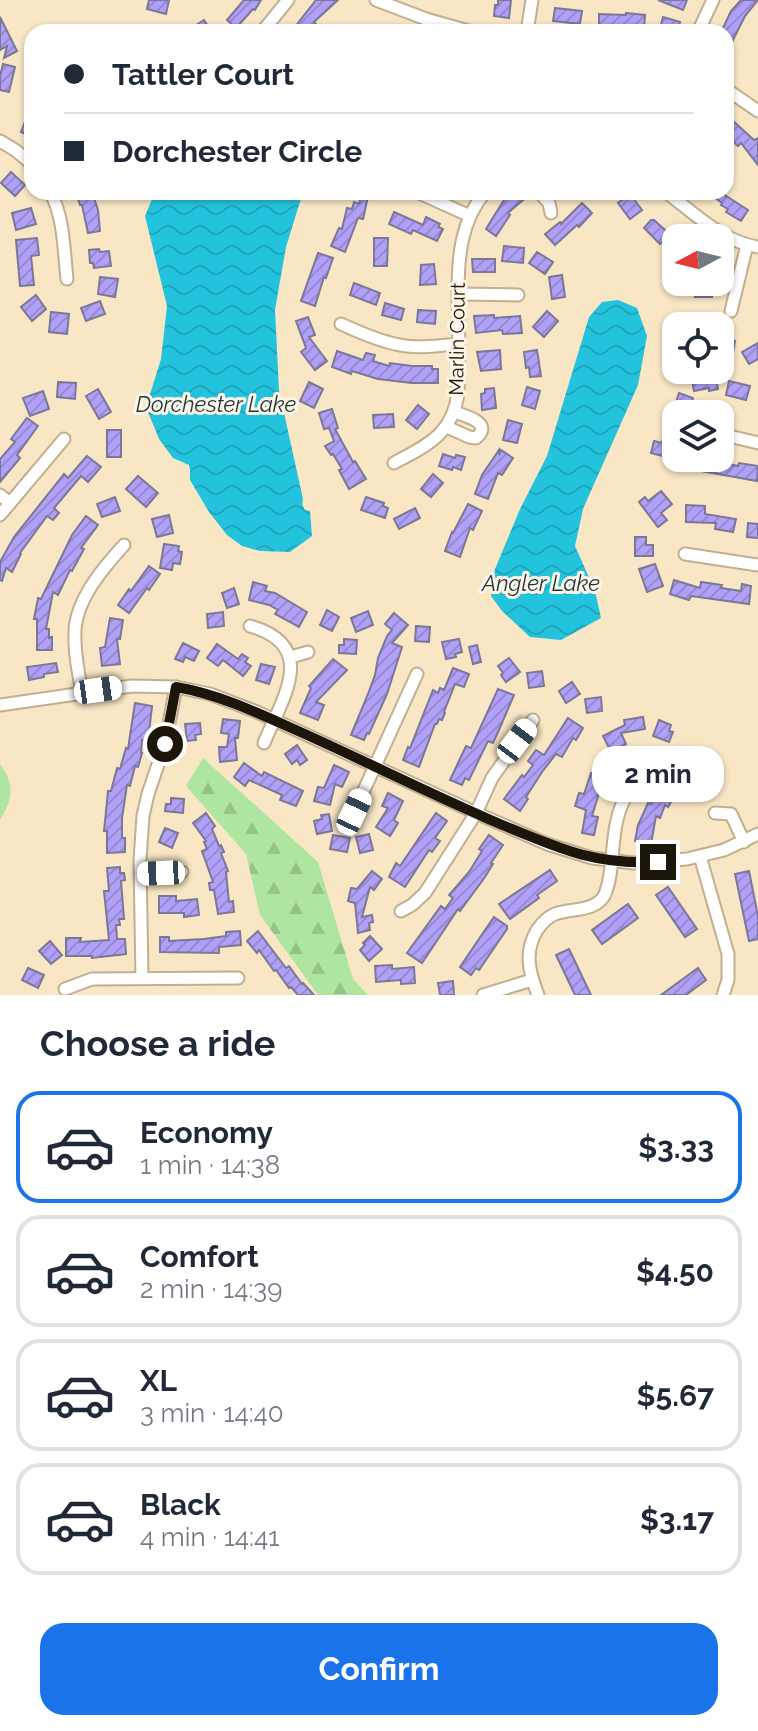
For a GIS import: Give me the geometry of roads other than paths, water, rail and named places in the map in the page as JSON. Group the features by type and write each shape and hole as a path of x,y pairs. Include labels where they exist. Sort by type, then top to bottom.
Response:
{"street":[{"path":"268,24 288,0"},
{"path":"376,0 440,24"},
{"path":"528,24 532,0"},
{"path":"702,24 713,0"},
{"path":"734,94 758,111"},
{"path":"0,141 24,157"},
{"path":"54,200 62,232 67,279"},
{"path":"435,200 470,216"},
{"name":"Marlin Court","path":"394,463 433,440 447,427 454,412 458,394 460,251 470,216 480,200"},
{"path":"546,200 551,213"},
{"path":"677,200 716,229 752,246 731,311"},
{"path":"459,294 518,295"},
{"path":"341,324 396,345 458,344"},
{"path":"447,427 469,437 480,435 482,429 478,422 454,412"},
{"path":"734,437 758,443"},
{"path":"0,515 5,499 64,439"},
{"path":"82,692 75,648 79,611 105,567 124,545"},
{"path":"685,554 758,565"},
{"path":"250,626 271,633 291,657 291,680 264,743"},
{"path":"291,657 308,652"},
{"path":"354,812 417,674"},
{"path":"0,705 132,686 176,687 221,698 476,813 581,856 633,863 658,862 700,856 744,842 758,834"},
{"path":"142,978 143,816 165,744 176,687"},
{"path":"401,911 425,893 476,813 492,778 533,720"},
{"path":"538,995 528,965 531,943 545,920 555,914 589,907 601,900 608,882 621,806 642,771"},
{"path":"715,813 731,814 744,842"},
{"path":"700,856 728,954 728,980 723,995"},
{"path":"141,873 182,872"},
{"path":"65,989 92,979 238,978"},
{"path":"483,995 532,980"}],"water":[{"name":"Dorchester Lake","path":"152,200 301,200 286,247 275,310 279,390 302,504 305,510 310,511 312,536 290,552 260,551 242,546 227,535 190,480 189,465 173,458 159,439 146,407 161,359 167,306 145,216"},
{"name":"Angler Lake","path":"618,300 637,308 647,336 638,385 583,509 575,546 595,591 601,618 561,640 530,637 491,596 495,569 547,456 589,317 602,302"}]}
